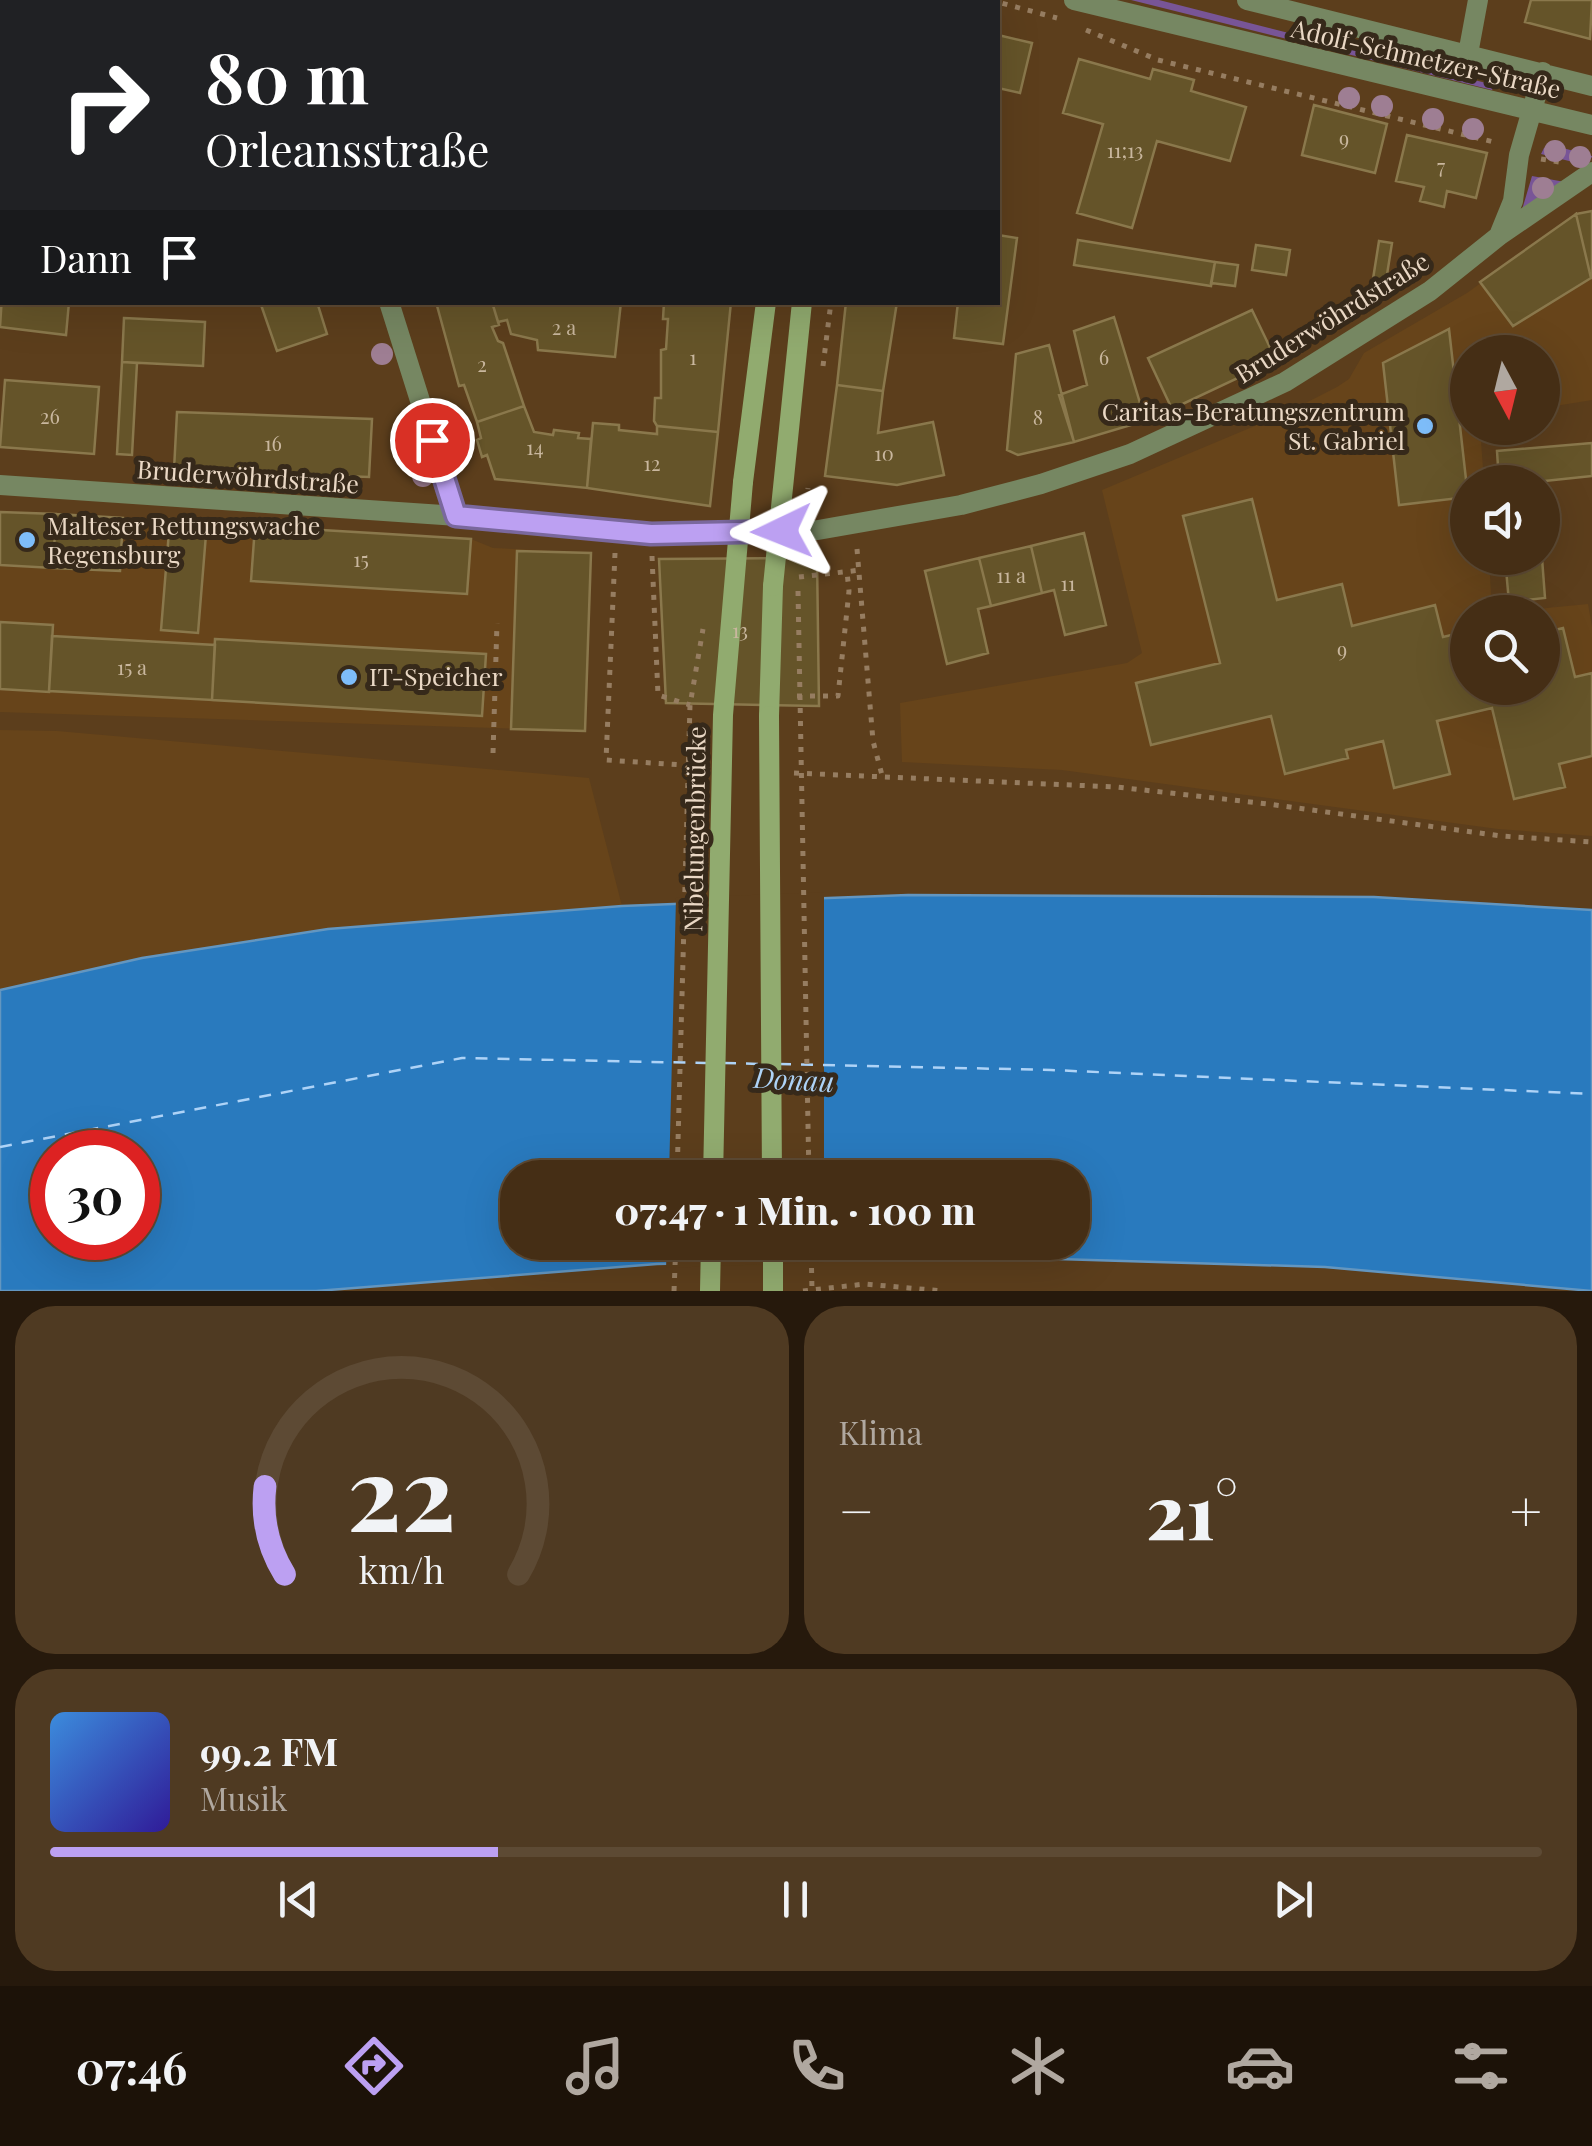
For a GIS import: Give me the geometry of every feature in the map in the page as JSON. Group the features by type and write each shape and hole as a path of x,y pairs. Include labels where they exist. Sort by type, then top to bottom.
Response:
{"main road":[{"name":"Nibelungenbrücke","path":"712,1160 723,714 744,482 766,305"},
{"path":"772,1160 769,716 773,586 802,305"},
{"path":"710,1291 711,1260"},
{"path":"773,1260 773,1291"}],"street":[{"name":"Adolf-Schmetzer-Straße","path":"1074,0 1592,125"},
{"name":"Adolf-Schmetzer-Straße","path":"1246,0 1592,86"},
{"path":"1468,54 1478,0"},
{"path":"1500,235 1513,200 1519,154 1543,72"},
{"name":"Bruderwöhrdstraße","path":"0,485 456,516 651,534 852,526 961,505 1041,484 1179,434 1285,382 1430,291 1500,235 1592,172"},
{"path":"390,305 456,516"}],"path":[{"path":"1000,3 1058,18"},
{"path":"1075,26 1158,60 1454,130"},
{"path":"1226,78 1230,69"},
{"path":"804,524 808,488"},
{"path":"852,526 861,570 873,742 883,779"},
{"path":"616,532 606,760 705,767"},
{"path":"651,534 658,695 690,706"},
{"path":"809,1160 797,696 798,577 861,570"},
{"path":"797,696 838,696 848,572"},
{"path":"493,753 498,623"},
{"path":"677,1160 688,734"},
{"path":"784,772 1117,788 1501,836 1592,842"},
{"path":"674,1291 675,1260"},
{"path":"811,1260 812,1291"},
{"path":"804,1291 943,1291"}],"shaded area":[{"path":"1131,0 1159,0 1494,85 1492,90"},
{"path":"1552,145 1592,157 1585,165 1541,154"},
{"path":"1532,176 1565,182 1521,213"},
{"path":"1592,211 1592,400 1560,405 1560,335 1450,335 1450,445 1481,445 1483,465 1450,465 1450,575 1490,575 1491,595 1450,595 1450,705 1560,705 1560,607 1588,604 1592,627 1592,836 1498,829 1062,770 902,762 900,703 1127,663 1142,653 1102,490 1288,412 1337,387 1349,379 1364,353 1467,293 1576,214"},
{"path":"0,512 471,539 493,548 591,553 585,731 0,712"},
{"path":"0,730 57,731 589,778 622,906 328,929 142,958 0,990"}],"water":[{"name":"Donau","path":"908,895 1374,897 1592,910 1592,1291 1325,1267 1090,1260 1090,1160 500,1160 500,1260 806,1260 657,1264 316,1291 0,1291 0,990 142,958 328,929 622,906"}],"pier":[{"path":"824,892 824,1160 669,1160 676,898"},
{"path":"666,1260 824,1260 824,1262 666,1268"}],"building":[{"path":"1531,0 1592,0 1590,39 1525,22"},
{"path":"1000,35 1032,43 1020,93 1000,88"},
{"path":"1079,59 1150,79 1153,69 1194,80 1191,91 1246,107 1230,161 1157,141 1132,228 1077,213 1103,124 1063,113"},
{"path":"1314,105 1387,124 1375,173 1302,155"},
{"path":"1407,135 1487,153 1476,198 1447,191 1444,207 1420,201 1424,187 1396,181"},
{"path":"1592,211 1592,278 1591,278 1576,214"},
{"path":"1576,214 1591,278 1513,326 1480,282"},
{"path":"1000,235 1017,238 1003,344 954,338 958,305 1000,305"},
{"path":"1078,240 1215,262 1211,286 1074,265"},
{"path":"1379,241 1392,243 1386,281 1373,279"},
{"path":"1256,245 1290,250 1286,275 1252,270"},
{"path":"1215,262 1238,265 1235,286 1211,283"},
{"path":"1,305 69,305 66,335 0,327"},
{"path":"261,305 318,305 327,334 277,351"},
{"path":"437,305 493,305 499,325 492,327 503,343 524,406 477,422 464,385 459,386"},
{"path":"493,305 621,305 615,357 538,350 537,340 511,334 507,320 498,322"},
{"path":"664,305 731,305 718,432 657,426 654,421 655,398 661,398 661,350 666,349 668,319 663,319"},
{"path":"846,305 897,305 883,391 837,385"},
{"path":"1252,310 1276,360 1172,409 1148,358"},
{"path":"1114,317 1140,403 1131,425 1074,442 1059,395 1087,385 1074,331"},
{"path":"124,318 205,322 203,366 122,362"},
{"name":"Caritas-Beratungszentrum St. Gabriel","path":"1449,329 1450,445 1462,445 1464,465 1450,465 1450,499 1399,505 1383,363"},
{"path":"1049,345 1074,442 1018,455 1007,450 1016,354"},
{"path":"122,362 137,363 132,455 117,454"},
{"path":"5,380 99,387 94,454 0,447"},
{"path":"837,385 883,391 878,433 933,422 944,475 897,485 825,476"},
{"path":"524,406 534,432 579,433 578,438 591,439 587,488 495,479 487,455 482,457 477,422"},
{"path":"177,412 372,419 369,477 174,470"},
{"path":"593,423 657,434 657,426 718,432 710,506 587,488"},
{"path":"1592,443 1592,476 1560,479 1560,465 1498,465 1497,451"},
{"path":"1252,499 1277,600 1342,584 1352,626 1435,605 1443,637 1450,635 1450,705 1560,705 1563,628 1575,677 1592,673 1592,756 1559,764 1565,787 1514,799 1492,708 1437,721 1450,774 1394,788 1383,741 1346,750 1348,758 1285,774 1271,716 1151,745 1136,683 1220,663 1183,516"},
{"name":"Malteser Rettungswache Regensburg","path":"0,512 56,514 53,568 0,565"},
{"path":"56,514 123,518 120,571 53,568"},
{"path":"170,519 207,522 198,633 161,630"},
{"path":"255,526 471,539 467,594 251,581"},
{"path":"1084,533 1106,625 1065,635 1054,590 1042,593 1031,546"},
{"path":"1031,546 1042,593 991,606 979,558"},
{"path":"517,551 591,553 585,731 511,729"},
{"path":"817,558 819,706 666,703 659,559"},
{"path":"979,558 991,606 978,609 988,653 947,664 925,571"},
{"path":"1507,575 1543,575 1545,595 1508,595"},
{"path":"0,622 53,625 49,692 0,689"},
{"path":"52,636 215,645 212,700 49,691"},
{"name":"IT-Speicher","path":"215,639 486,654 482,716 212,700"}],"ferry route":[{"path":"0,1147 462,1058 706,1063"},
{"path":"724,1063 761,1064"},
{"path":"779,1064 1051,1070 1592,1094"}],"place":[{"name":"Caritas-Beratungszentrum St. Gabriel","path":"1425,426"},
{"name":"Malteser Rettungswache Regensburg","path":"27,540"},
{"name":"IT-Speicher","path":"349,677"}],"route":[{"path":"432,440 456,516 651,534 782,531"}]}
